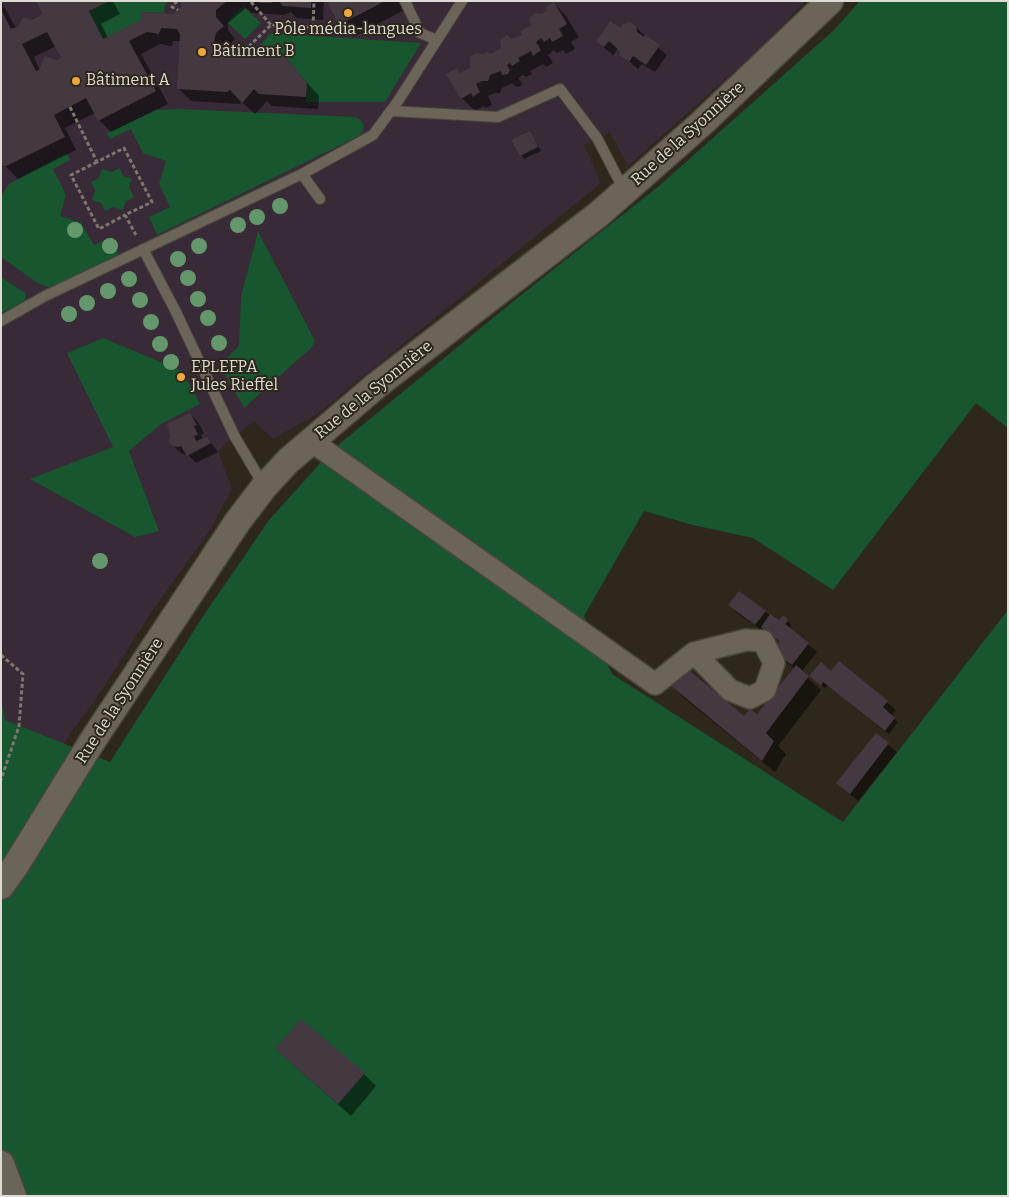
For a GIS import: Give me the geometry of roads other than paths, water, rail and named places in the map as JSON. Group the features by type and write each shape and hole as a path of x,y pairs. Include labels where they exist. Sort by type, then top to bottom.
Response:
{"street":[{"name":"Rue de la Syonnière","path":"1,886 94,740 238,521 264,486 288,461 377,386 599,214 702,123 830,1"},
{"path":"311,442 654,684 694,654"},
{"name":"Rue de la Syonnière","path":"1,905 16,865"},
{"path":"1,1164 13,1196"}],"lane":[{"path":"405,1 420,33 437,40"},
{"path":"1,321 44,296 302,174 373,135 391,111 462,1"},
{"path":"391,111 498,117 560,89 597,138 625,191"},
{"path":"302,174 320,199"},
{"path":"143,249 175,310 234,437 264,486"}],"place":[{"name":"Pôle média-langues","path":"348,13"},
{"name":"Bâtiment B","path":"202,52"},
{"name":"Bâtiment A","path":"76,81"},
{"name":"EPLEFPA Jules Rieffel","path":"181,377"}]}
